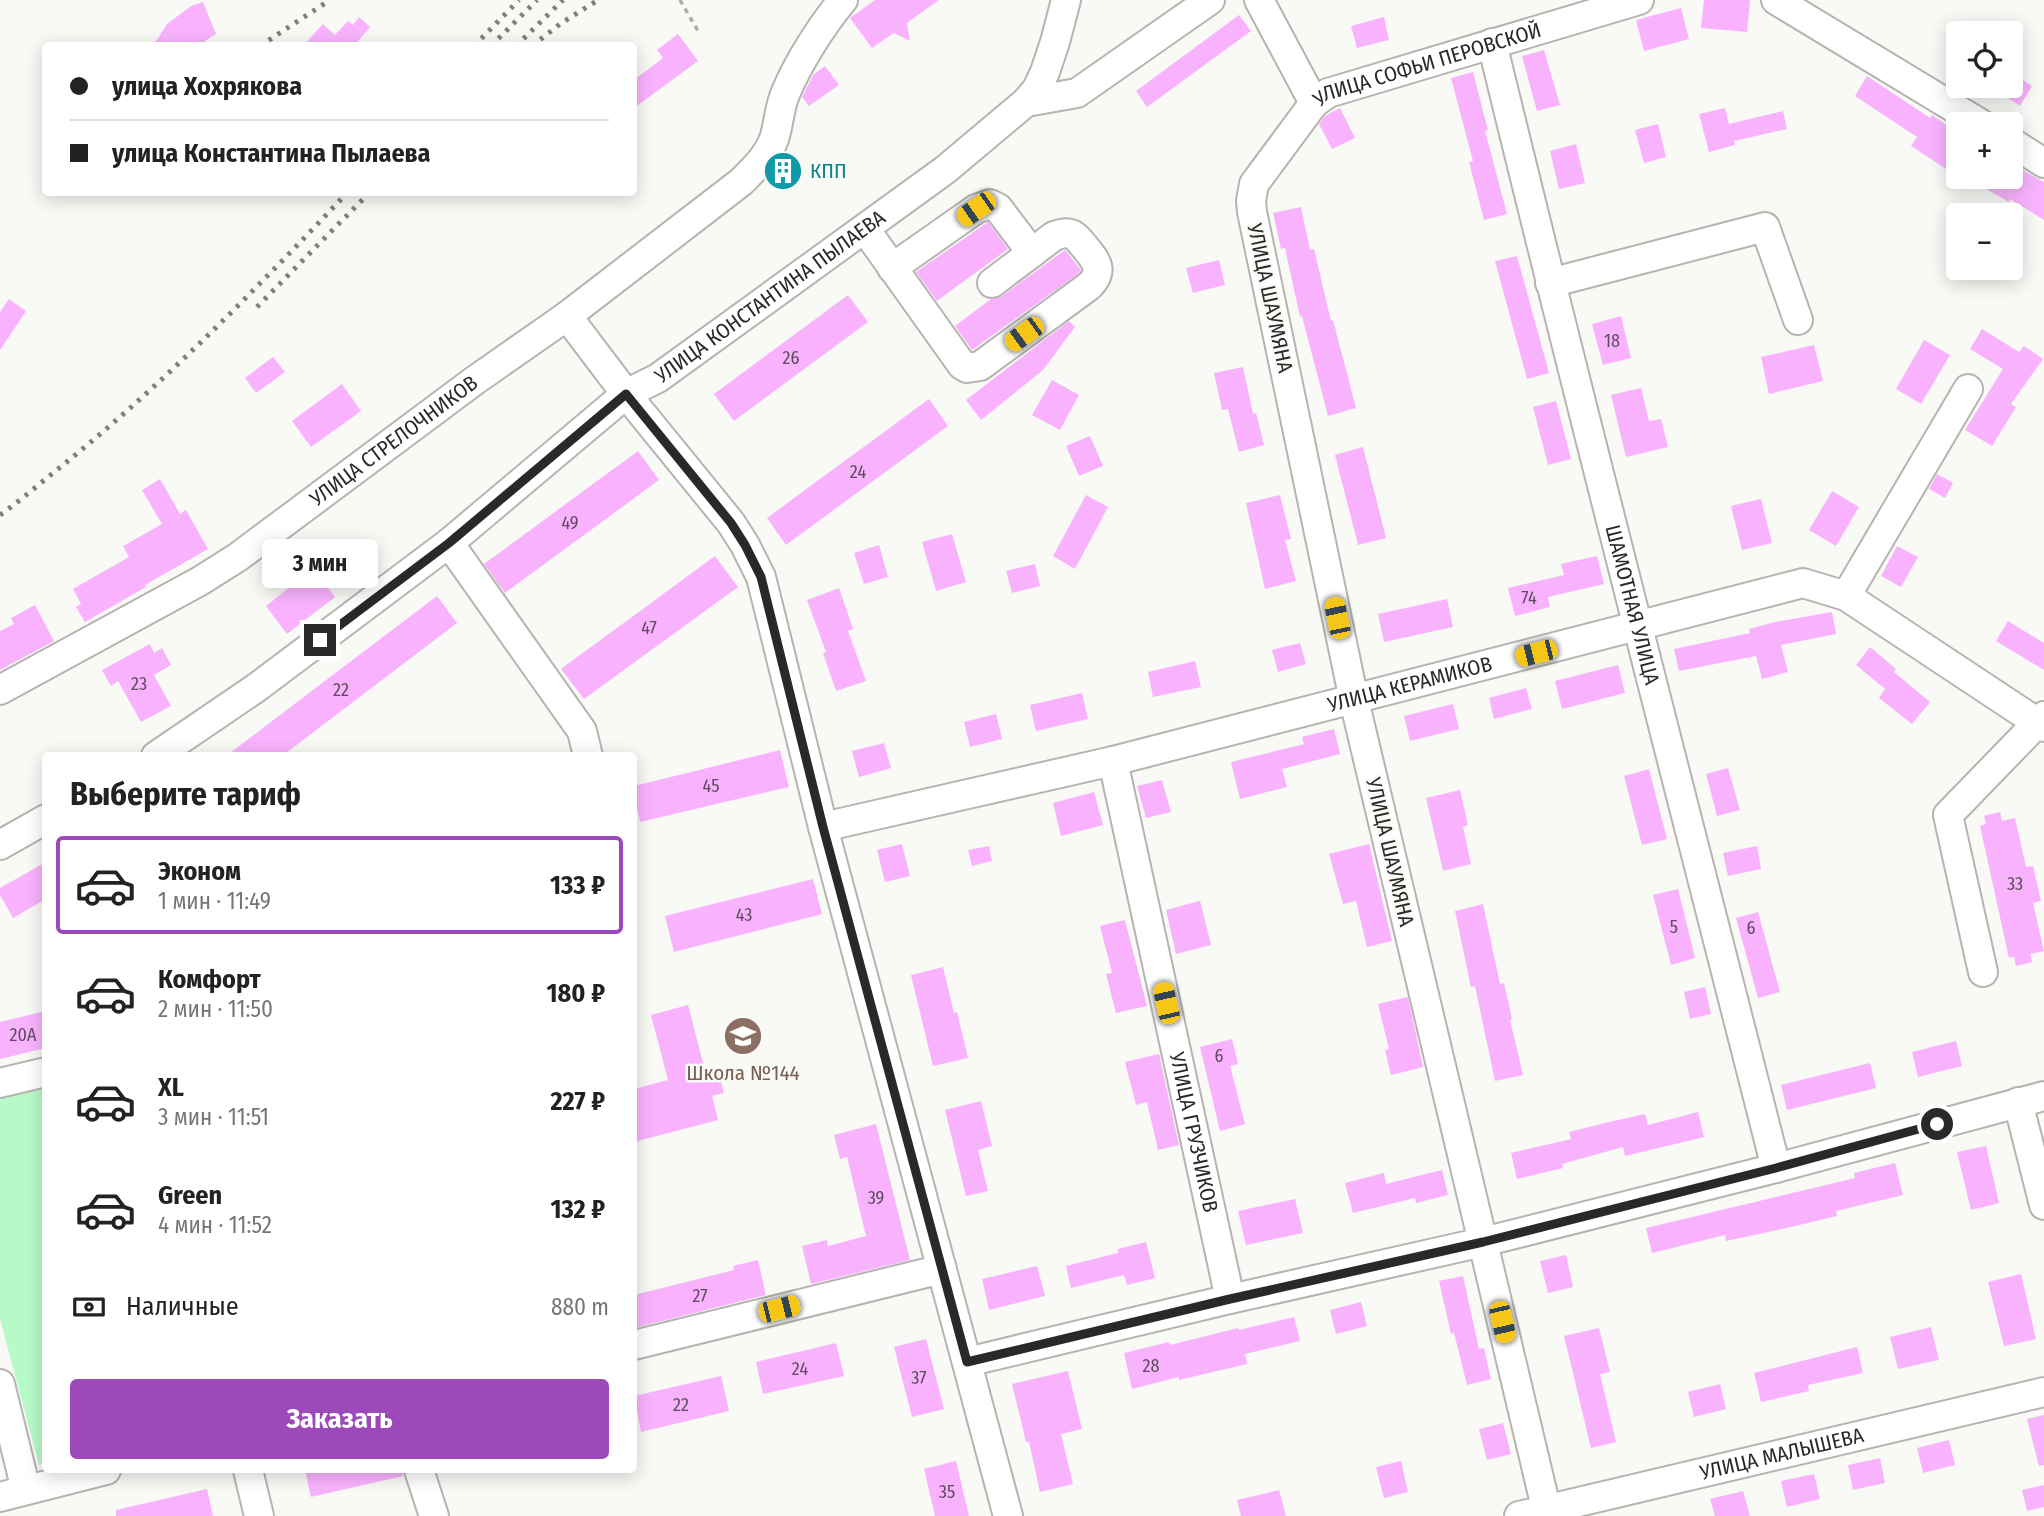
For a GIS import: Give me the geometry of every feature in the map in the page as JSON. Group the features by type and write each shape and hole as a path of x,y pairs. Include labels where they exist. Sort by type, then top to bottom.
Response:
{"street":[{"name":"УЛИЦА СТРЕЛОЧНИКОВ","path":"0,690 238,558 474,381 567,316 732,190 755,168 774,140 782,101 794,73 843,0"},
{"name":"УЛИЦА КОНСТАНТИНА ПЫЛАЕВА","path":"164,752 256,688 449,543 626,394 658,378 945,170 1026,102 1037,89 1055,42 1066,0"},
{"path":"1026,102 1077,93 1210,0"},
{"path":"1259,0 1314,103"},
{"name":"УЛИЦА СОФЬИ ПЕРОВСКОЙ","path":"1254,184 1319,97 1639,0"},
{"path":"1776,0 1961,112"},
{"name":"ШАМОТНАЯ УЛИЦА","path":"1492,43 1550,283 1776,1168"},
{"path":"2023,150 2044,163"},
{"name":"УЛИЦА ШАУМЯНА","path":"1254,184 1252,212 1354,700 1547,1513"},
{"path":"892,268 976,209 990,204 998,208 1032,253"},
{"path":"1550,283 1765,227 1798,320"},
{"path":"865,229 962,365 973,368 980,366 1096,280 1098,272 1095,260 1072,234 1054,236 992,283"},
{"path":"567,316 626,394 731,523 761,577 823,827 1008,1516"},
{"path":"1846,596 1968,389"},
{"path":"449,543 582,731 588,752"},
{"name":"УЛИЦА КЕРАМИКОВ","path":"823,827 1114,761 1803,583 1846,596 2042,722"},
{"path":"1983,972 1948,815 2042,722"},
{"name":"УЛИЦА ГРУЗЧИКОВ","path":"1114,761 1230,1299"},
{"path":"0,845 42,821"},
{"path":"0,1083 42,1073"},
{"path":"967,1362 1483,1242 1776,1168 2031,1099 2044,1205"},
{"path":"637,1344 942,1269"},
{"path":"0,1384 13,1494 94,1473"},
{"name":"УЛИЦА МАЛЫШЕВА","path":"1519,1516 1547,1513 2044,1392"},
{"path":"249,1473 259,1516"},
{"path":"420,1473 434,1516"}],"path":[{"path":"680,0 698,31"}],"green space":[{"path":"42,1085 42,1464 39,1465 0,1319 0,1096"}],"building":[{"path":"875,0 939,0 907,23 910,41 894,33 872,48 850,18"},
{"path":"1704,0 1750,0 1747,32 1701,28"},
{"path":"203,2 216,34 203,42 156,42 167,24 191,6"},
{"path":"1681,8 1689,39 1644,51 1636,20"},
{"path":"1239,15 1251,31 1147,107 1136,91"},
{"path":"359,17 370,27 357,42 307,42 323,24 335,35 348,21 353,25"},
{"path":"1384,17 1389,40 1357,48 1351,26"},
{"path":"678,34 698,61 637,106 637,78 663,58 657,50"},
{"path":"1544,50 1560,105 1537,111 1522,56"},
{"path":"825,66 839,85 809,106 802,97 813,75"},
{"path":"1473,72 1507,214 1484,220 1469,162 1473,161 1451,78"},
{"path":"1867,76 1930,118 1932,115 1946,125 1946,169 1911,146 1917,137 1855,96"},
{"path":"2023,80 2032,86 2020,106 2008,98 2023,98"},
{"path":"1340,108 1355,138 1332,149 1319,124 1325,116"},
{"path":"1725,108 1729,124 1783,111 1787,129 1734,141 1735,145 1709,152 1699,114"},
{"path":"1658,124 1666,157 1644,163 1635,130"},
{"path":"1576,144 1585,183 1559,189 1550,151"},
{"path":"2023,171 2044,182 2044,220 2023,207 2023,203 2010,199 2009,202 1986,189 2023,189"},
{"path":"1301,207 1310,250 1314,249 1356,408 1328,416 1302,316 1300,317 1285,248 1281,249 1273,213"},
{"path":"988,222 1008,249 937,301 916,272"},
{"path":"1065,250 1081,270 1078,274 972,350 955,326"},
{"path":"1517,256 1549,373 1527,379 1495,261"},
{"path":"1219,260 1225,285 1193,293 1186,268"},
{"path":"848,295 868,322 734,421 714,394"},
{"path":"9,299 26,311 0,350 0,312"},
{"path":"1621,316 1631,358 1603,365 1592,324"},
{"path":"1069,321 1075,327 1043,370 981,420 966,400"},
{"path":"1982,329 2019,352 2024,346 2043,359 2011,404 2016,407 1992,446 1965,430 2003,369 1970,349"},
{"path":"1924,340 1950,355 1921,404 1896,389"},
{"path":"1814,345 1823,381 1769,394 1761,357"},
{"path":"273,357 285,372 256,393 245,378"},
{"path":"1243,367 1253,414 1256,413 1264,445 1239,452 1228,409 1222,410 1214,373"},
{"path":"1052,380 1079,395 1060,430 1032,415"},
{"path":"342,384 361,411 311,447 292,421"},
{"path":"1641,388 1649,421 1661,419 1668,447 1626,457 1611,395"},
{"path":"929,399 948,426 786,545 767,518"},
{"path":"1556,401 1571,459 1548,465 1533,407"},
{"path":"1090,436 1103,466 1079,476 1066,446"},
{"path":"1363,447 1386,538 1358,545 1335,455"},
{"path":"638,451 659,480 505,593 484,564"},
{"path":"1937,474 1953,483 1945,498 1929,489"},
{"path":"160,479 180,514 186,510 208,549 85,622 76,607 81,604 73,589 129,557 123,546 162,524 142,490"},
{"path":"1832,491 1859,507 1836,546 1809,530"},
{"path":"1086,495 1108,507 1075,569 1053,556"},
{"path":"1280,495 1291,539 1285,540 1296,581 1265,589 1246,503"},
{"path":"1761,499 1772,543 1742,550 1731,506"},
{"path":"952,534 966,582 936,591 922,542"},
{"path":"879,545 888,577 864,584 854,553"},
{"path":"1897,546 1918,557 1901,587 1881,576"},
{"path":"715,556 738,587 584,699 561,669"},
{"path":"1597,556 1604,584 1548,597 1550,607 1515,616 1508,588 1564,575 1561,564"},
{"path":"1035,564 1040,586 1012,593 1006,571"},
{"path":"309,572 320,586 324,583 335,597 287,634 266,606"},
{"path":"839,588 853,629 848,631 866,681 836,691 823,653 826,652 807,600"},
{"path":"437,596 457,623 287,752 231,752"},
{"path":"1447,599 1453,627 1384,642 1378,614"},
{"path":"35,605 54,641 0,670 0,631 14,624 11,618"},
{"path":"1832,612 1836,634 1781,645 1788,672 1762,679 1756,656 1679,671 1674,649 1750,633 1749,629 1775,622"},
{"path":"2008,621 2044,643 2044,670 1996,641"},
{"path":"1300,643 1306,664 1278,672 1272,650"},
{"path":"150,644 154,653 162,648 171,665 154,675 171,706 141,722 118,681 111,686 102,670"},
{"path":"1870,647 1896,669 1894,672 1930,702 1912,724 1879,698 1885,689 1856,665"},
{"path":"1195,661 1201,687 1153,697 1148,672"},
{"path":"1618,665 1625,693 1562,709 1555,681"},
{"path":"1526,688 1532,709 1494,719 1489,698"},
{"path":"1082,693 1088,719 1036,731 1030,705"},
{"path":"1453,704 1459,729 1410,741 1404,716"},
{"path":"996,714 1002,739 970,747 964,722"},
{"path":"1334,729 1340,754 1282,769 1287,787 1240,799 1231,762 1304,744 1302,737"},
{"path":"884,743 891,768 859,777 852,751"},
{"path":"780,750 789,787 640,822 637,785"},
{"path":"1728,768 1740,810 1717,816 1706,774"},
{"path":"1649,769 1667,839 1642,845 1624,776"},
{"path":"1162,780 1171,812 1146,818 1137,786"},
{"path":"1460,790 1468,825 1463,827 1471,864 1443,871 1426,798"},
{"path":"1094,792 1103,825 1061,836 1053,803"},
{"path":"2000,812 2002,821 2015,818 2026,867 2033,866 2041,901 2033,903 2044,951 2030,954 2032,962 2016,966 2014,957 2009,958 1980,826 1986,824 1984,816"},
{"path":"902,844 910,876 885,882 877,850"},
{"path":"1369,844 1392,941 1367,947 1356,901 1343,904 1329,854"},
{"path":"989,846 992,861 972,866 968,850"},
{"path":"1757,846 1761,869 1728,876 1723,853"},
{"path":"42,864 42,901 13,918 0,895 0,888"},
{"path":"813,879 822,914 674,952 665,916"},
{"path":"1678,889 1695,958 1671,965 1653,895"},
{"path":"1200,901 1211,945 1176,954 1166,910"},
{"path":"1483,904 1500,984 1504,983 1523,1075 1495,1081 1475,986 1471,987 1455,911"},
{"path":"1758,912 1780,992 1758,998 1736,918"},
{"path":"1125,920 1147,1006 1116,1013 1106,974 1112,973 1100,926"},
{"path":"943,967 968,1058 933,1066 911,975"},
{"path":"1705,987 1711,1014 1690,1019 1684,992"},
{"path":"1408,997 1423,1067 1391,1075 1385,1050 1389,1049 1378,1004"},
{"path":"688,1005 708,1082 720,1079 724,1093 712,1096 718,1120 637,1141 637,1088 668,1080 651,1015"},
{"path":"42,1012 42,1049 0,1059 0,1022"},
{"path":"1232,1039 1238,1064 1230,1066 1245,1124 1220,1131 1200,1047"},
{"path":"1956,1041 1962,1066 1918,1077 1912,1052"},
{"path":"1159,1054 1179,1145 1158,1150 1147,1102 1136,1105 1125,1062"},
{"path":"1870,1063 1876,1088 1787,1110 1781,1085"},
{"path":"981,1101 992,1146 978,1150 988,1191 966,1196 945,1110"},
{"path":"1698,1112 1704,1137 1625,1156 1623,1147 1562,1164 1563,1168 1517,1179 1511,1153 1571,1139 1569,1132 1645,1114 1648,1125"},
{"path":"876,1124 910,1260 811,1284 802,1246 827,1240 828,1246 866,1236 847,1157 840,1159 834,1135"},
{"path":"1986,1146 1999,1203 1971,1210 1957,1152"},
{"path":"1895,1163 1903,1195 1836,1211 1837,1216 1782,1229 1726,1241 1725,1235 1652,1253 1646,1228 1855,1178 1854,1173"},
{"path":"1442,1170 1448,1195 1416,1203 1415,1198 1353,1213 1345,1183 1384,1173 1386,1184"},
{"path":"1295,1199 1303,1233 1246,1245 1238,1211"},
{"path":"1146,1242 1155,1278 1127,1285 1124,1275 1071,1288 1066,1266 1118,1253 1118,1249"},
{"path":"1566,1255 1573,1287 1548,1293 1540,1261"},
{"path":"758,1260 766,1295 637,1327 637,1294 734,1270 733,1266"},
{"path":"1037,1266 1045,1296 989,1310 982,1279"},
{"path":"2021,1274 2036,1339 2004,1346 1988,1282"},
{"path":"1463,1276 1479,1349 1484,1348 1491,1379 1467,1385 1454,1333 1451,1334 1439,1281"},
{"path":"1361,1302 1367,1326 1336,1334 1330,1310"},
{"path":"1294,1317 1300,1341 1245,1354 1247,1364 1132,1389 1124,1353"},
{"path":"1931,1327 1939,1360 1898,1369 1890,1337"},
{"path":"1599,1328 1610,1372 1600,1374 1616,1442 1591,1448 1564,1336"},
{"path":"926,1339 944,1409 912,1417 894,1347"},
{"path":"836,1343 844,1376 763,1394 756,1362"},
{"path":"1857,1347 1863,1373 1808,1385 1809,1391 1761,1402 1754,1373"},
{"path":"1068,1371 1082,1429 1061,1434 1073,1484 1040,1492 1012,1384"},
{"path":"721,1376 729,1411 641,1432 637,1395"},
{"path":"1720,1384 1726,1409 1694,1417 1688,1392"},
{"path":"2044,1415 2044,1465 2039,1466 2027,1419"},
{"path":"1503,1423 1511,1454 1487,1460 1479,1429"},
{"path":"1949,1440 1955,1465 1923,1473 1917,1448"},
{"path":"1880,1458 1885,1483 1853,1490 1848,1465"},
{"path":"956,1461 969,1516 935,1516 924,1469"},
{"path":"1401,1461 1408,1492 1384,1498 1376,1467"},
{"path":"306,1473 402,1473 403,1476 311,1497"},
{"path":"1814,1474 1820,1499 1787,1507 1781,1481"},
{"path":"2044,1485 2044,1507 2027,1511 2022,1490"},
{"path":"207,1489 213,1516 116,1516 116,1510"},
{"path":"1279,1490 1286,1516 1241,1516 1237,1500"},
{"path":"1743,1491 1750,1516 1715,1516 1710,1499"}],"railway":[{"path":"266,42 330,0"},
{"path":"478,42 519,0"},
{"path":"495,42 537,0"},
{"path":"520,42 563,0"},
{"path":"537,42 598,0"},
{"path":"0,515 97,437 172,370 344,196"},
{"path":"257,307 366,196"}],"place":[{"name":"КПП","path":"783,171"},
{"name":"Школа №144","path":"743,1036"}],"route":[{"path":"320,640 449,543 626,394 731,523 761,577 823,827 967,1362 1483,1242 1937,1124"}]}
